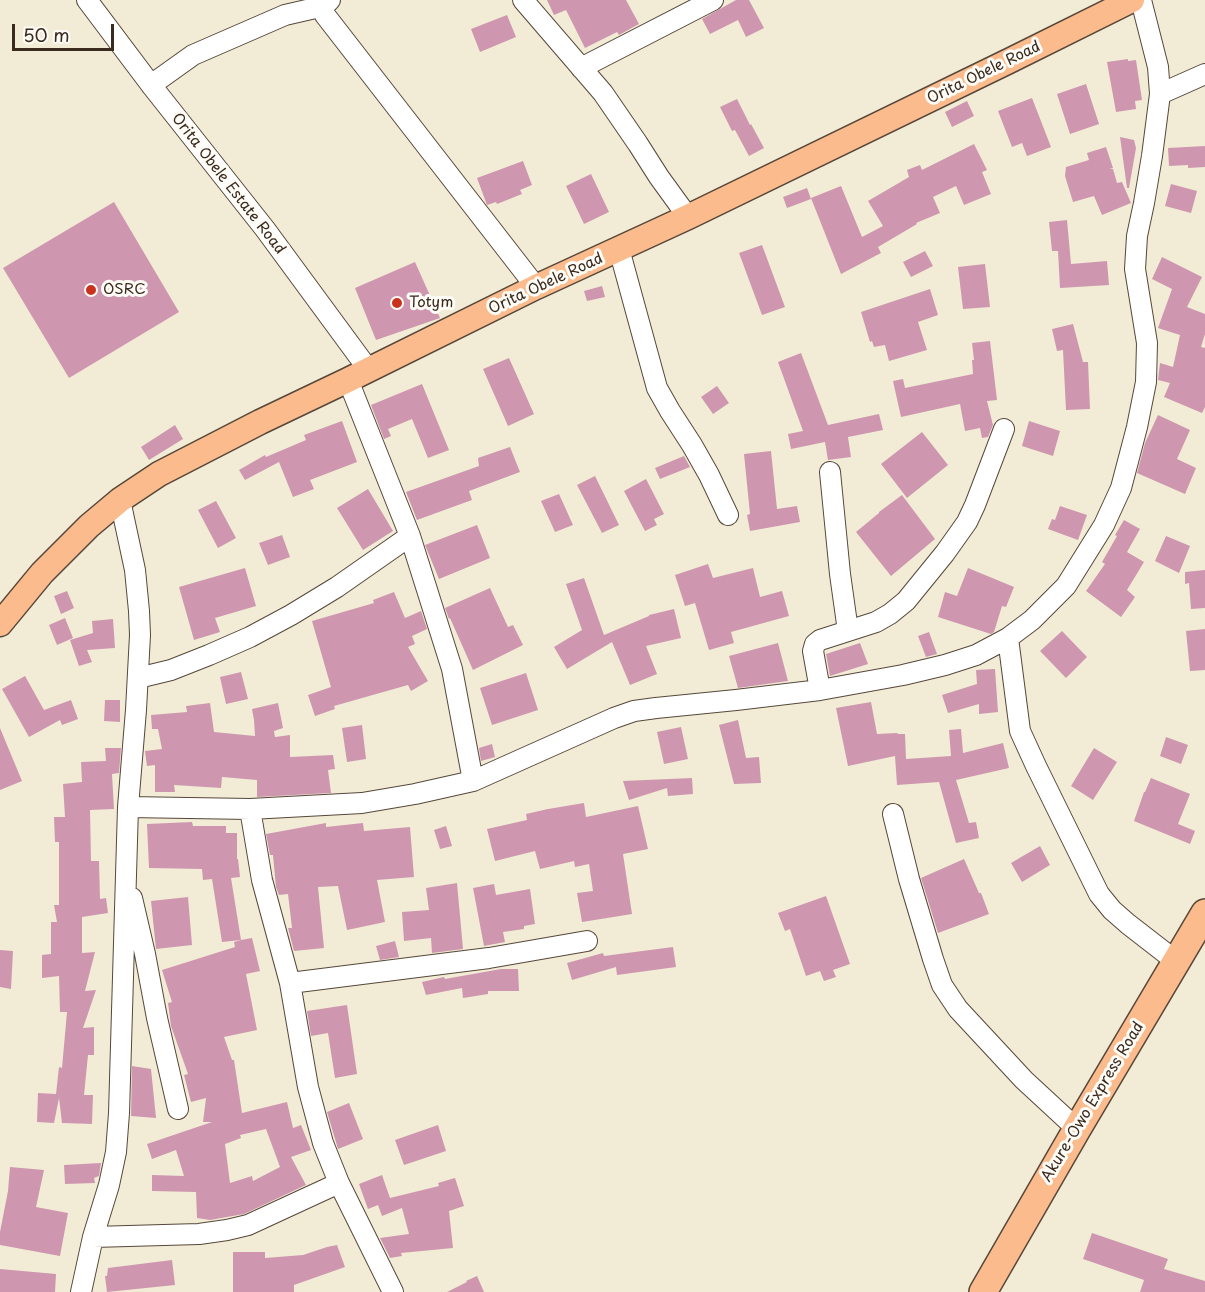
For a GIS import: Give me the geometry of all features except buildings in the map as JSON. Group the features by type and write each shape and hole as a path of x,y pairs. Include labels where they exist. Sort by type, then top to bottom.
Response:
{"highway":[{"name":"Akure-Owo Express Road","path":"983,1292 1205,913"}],"main road":[{"name":"Orita Obele Road","path":"0,624 42,573 89,526 120,500 159,474 536,287 1009,62 1132,0"}],"street":[{"name":"Orita Obele Estate Road","path":"87,0 265,229 358,375 452,669 473,781"},
{"path":"523,0 603,93 688,216"},
{"path":"582,68 712,0"},
{"path":"128,807 250,809 362,803 415,794 473,781 634,711 820,690 894,677 976,655 1008,638 1032,620 1066,586 1104,525 1121,488 1146,382 1147,344 1135,270 1136,248 1160,94 1158,67 1142,0"},
{"path":"151,85 192,56 285,15 327,3"},
{"path":"327,3 323,11 325,15 536,287"},
{"path":"1160,94 1205,74"},
{"path":"619,249 657,388 698,455 728,515"},
{"path":"820,690 813,651 815,644 820,640 876,622 906,601 967,522 1004,429"},
{"path":"830,472 848,631"},
{"path":"81,1292 93,1237 109,1185 116,1152 119,1113 128,807 140,634 135,570 120,500"},
{"path":"138,678 171,670 250,637 337,586 410,536"},
{"path":"1008,638 1020,731 1099,894 1128,924 1177,962"},
{"path":"250,809 262,880 290,983 308,1087 323,1143 339,1183 393,1292"},
{"path":"893,814 909,879 942,985 958,1009 1018,1073 1077,1129"},
{"path":"126,875 146,954 157,1018 178,1109"},
{"path":"290,983 489,958 587,941"},
{"path":"93,1237 199,1234 227,1230 248,1225 339,1183"}],"place":[{"name":"OSRC","path":"91,290"},
{"name":"Totym","path":"397,303"}]}
